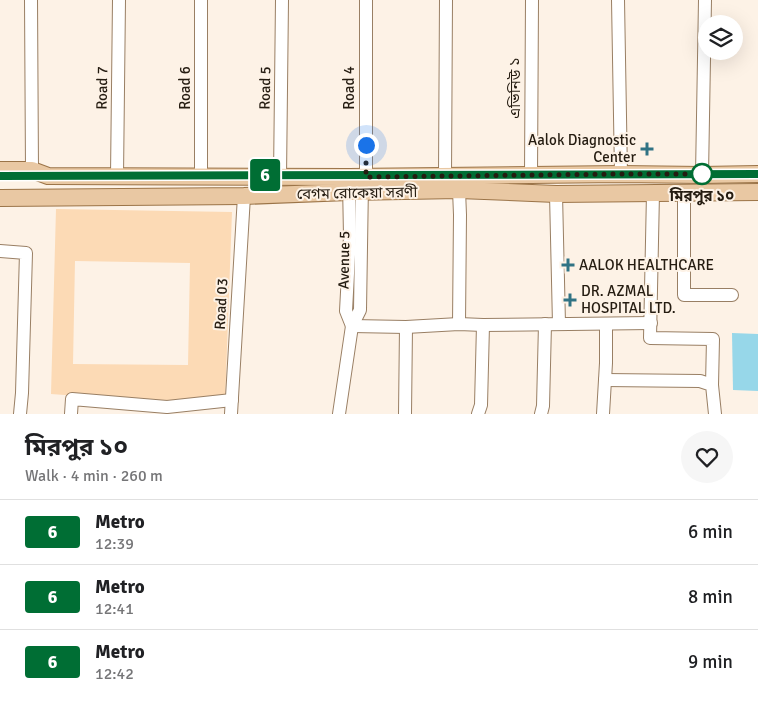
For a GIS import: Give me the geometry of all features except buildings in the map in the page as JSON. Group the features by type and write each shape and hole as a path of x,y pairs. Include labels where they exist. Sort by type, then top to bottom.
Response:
{"main road":[{"name":"বেগম রোকেয়া সরণী","path":"0,170 32,170 48,176 280,177 356,186 556,194 758,192"},
{"name":"বেগম রোকেয়া সরণী","path":"0,198 244,196 356,186 445,175 758,174"}],"street":[{"path":"31,0 32,170"},
{"name":"Road 7","path":"117,176 119,0"},
{"name":"Road 6","path":"201,0 201,176"},
{"name":"Road 5","path":"280,177 282,0"},
{"name":"Road 4","path":"356,186 366,0"},
{"path":"445,175 446,0"},
{"name":"এভিনিউ ১","path":"531,175 532,0"},
{"path":"618,0 621,174"},
{"path":"702,175 705,0"},
{"name":"Avenue 5","path":"352,326 346,311 350,236 356,186"},
{"name":"Avenue 5","path":"339,414 352,326 360,310 356,186"},
{"path":"459,190 459,324"},
{"path":"654,192 650,338 713,339 712,385 715,414"},
{"path":"684,193 684,295 732,294"},
{"path":"556,194 558,324"},
{"name":"Road 03","path":"231,414 244,196"},
{"path":"0,251 26,253 20,414"},
{"path":"352,326 406,327 459,324 651,323"},
{"path":"541,414 543,406 544,324"},
{"path":"603,414 606,324"},
{"path":"478,414 481,405 483,325"},
{"path":"405,414 406,327"},
{"path":"605,380 700,381 712,385"},
{"path":"71,414 72,399 120,409 167,411 232,400"}],"shaded area":[{"path":"56,209 232,212 225,403 132,400 51,394","holes":["75,261 190,263 188,365 73,364"]}],"water":[{"path":"732,333 758,334 758,391 733,390"}],"railway":[{"path":"0,176 758,174"}],"metro line":[{"name":"6","path":"0,176 758,174"}],"place":[{"name":"Aalok Diagnostic Center","path":"647,149"},
{"name":"মিরপুর ১০","path":"702,174"},
{"name":"AALOK HEALTHCARE","path":"568,265"},
{"name":"DR. AZMAL HOSPITAL LTD.","path":"570,300"}],"route":[{"path":"366,145 366,177 702,174"}]}
